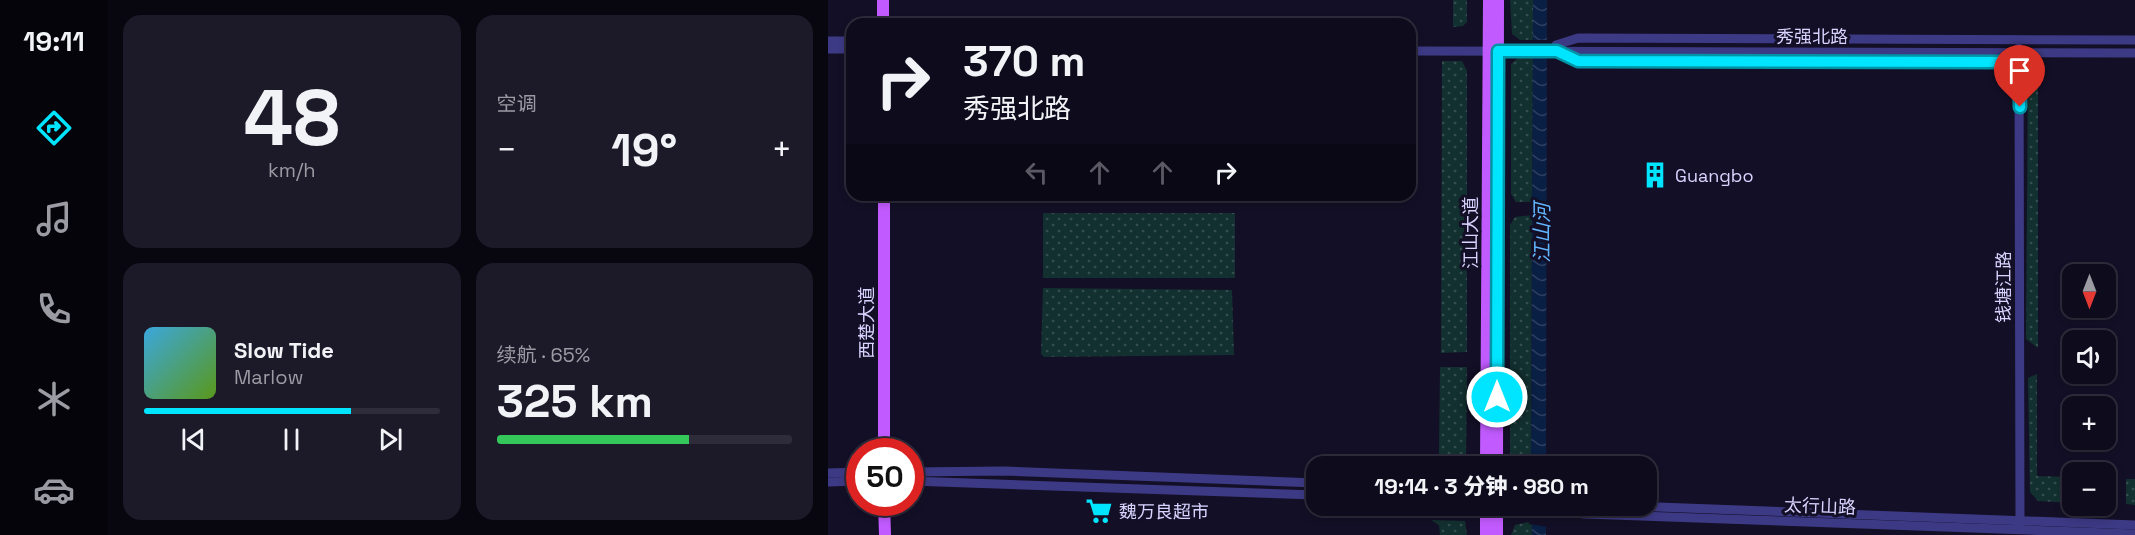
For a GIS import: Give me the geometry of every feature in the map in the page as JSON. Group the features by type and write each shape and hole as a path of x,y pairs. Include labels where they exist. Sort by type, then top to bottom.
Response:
{"main road":[{"path":"883,18 884,0"},
{"name":"江山大道","path":"1489,0 1493,48 1497,456"},
{"name":"江山大道","path":"1486,456 1493,48 1498,0"},
{"name":"西楚大道","path":"884,201 884,438"},
{"path":"884,516 885,535"},
{"path":"1486,516 1486,535"},
{"path":"1497,516 1497,535"}],"street":[{"path":"1555,48 1578,61 2019,51 2135,40"},
{"path":"828,41 846,41"},
{"path":"1416,45 1493,48"},
{"path":"1416,51 1493,48"},
{"name":"秀强北路","path":"1493,48 2135,53"},
{"name":"秀强北路","path":"2019,51 2135,48"},
{"path":"828,49 846,49"},
{"name":"钱塘江路","path":"2019,51 2020,529"},
{"path":"924,472 1005,471 1306,483"},
{"path":"828,473 846,472"},
{"path":"828,482 846,481"},
{"path":"924,481 1306,495"},
{"name":"太行山路","path":"1657,508 2020,529 2135,525"},
{"name":"太行山路","path":"1657,516 2135,534"}],"green space":[{"path":"1453,0 1467,0 1467,22 1463,26 1453,27"},
{"path":"1510,0 1533,0 1533,40 1520,40 1512,34"},
{"path":"1533,55 1532,202 1516,202 1511,194 1511,64 1519,57"},
{"path":"2038,59 2038,348 2026,339 2028,69"},
{"path":"1442,61 1462,61 1467,71 1467,352 1441,353"},
{"path":"1043,213 1235,213 1235,278 1043,278"},
{"path":"1532,215 1531,456 1510,456 1510,225 1515,217"},
{"path":"1043,288 1232,290 1234,355 1044,357 1041,354"},
{"path":"1440,367 1467,367 1466,456 1438,456"},
{"path":"2037,374 2037,476 2062,477 2062,502 2038,501 2030,492 2028,378"},
{"path":"2126,479 2135,479 2135,505 2126,504"},
{"path":"1431,520 1465,521 1467,535 1440,535 1439,525"},
{"path":"1532,521 1532,535 1511,535 1515,525"}],"water":[{"name":"江山河","path":"1533,0 1547,0 1546,456 1531,456"},
{"path":"1531,516 1546,516 1546,535 1532,535"}],"pier":[{"path":"1530,40 1550,40 1550,57 1530,57"},
{"path":"1529,516 1549,516 1549,527 1529,524"}],"place":[{"name":"Guangbo","path":"1655,175"},
{"name":"魏万良超市","path":"1099,511"}],"route":[{"path":"1497,397 1498,51 1557,51 1578,61 2019,62 2020,107"}]}
